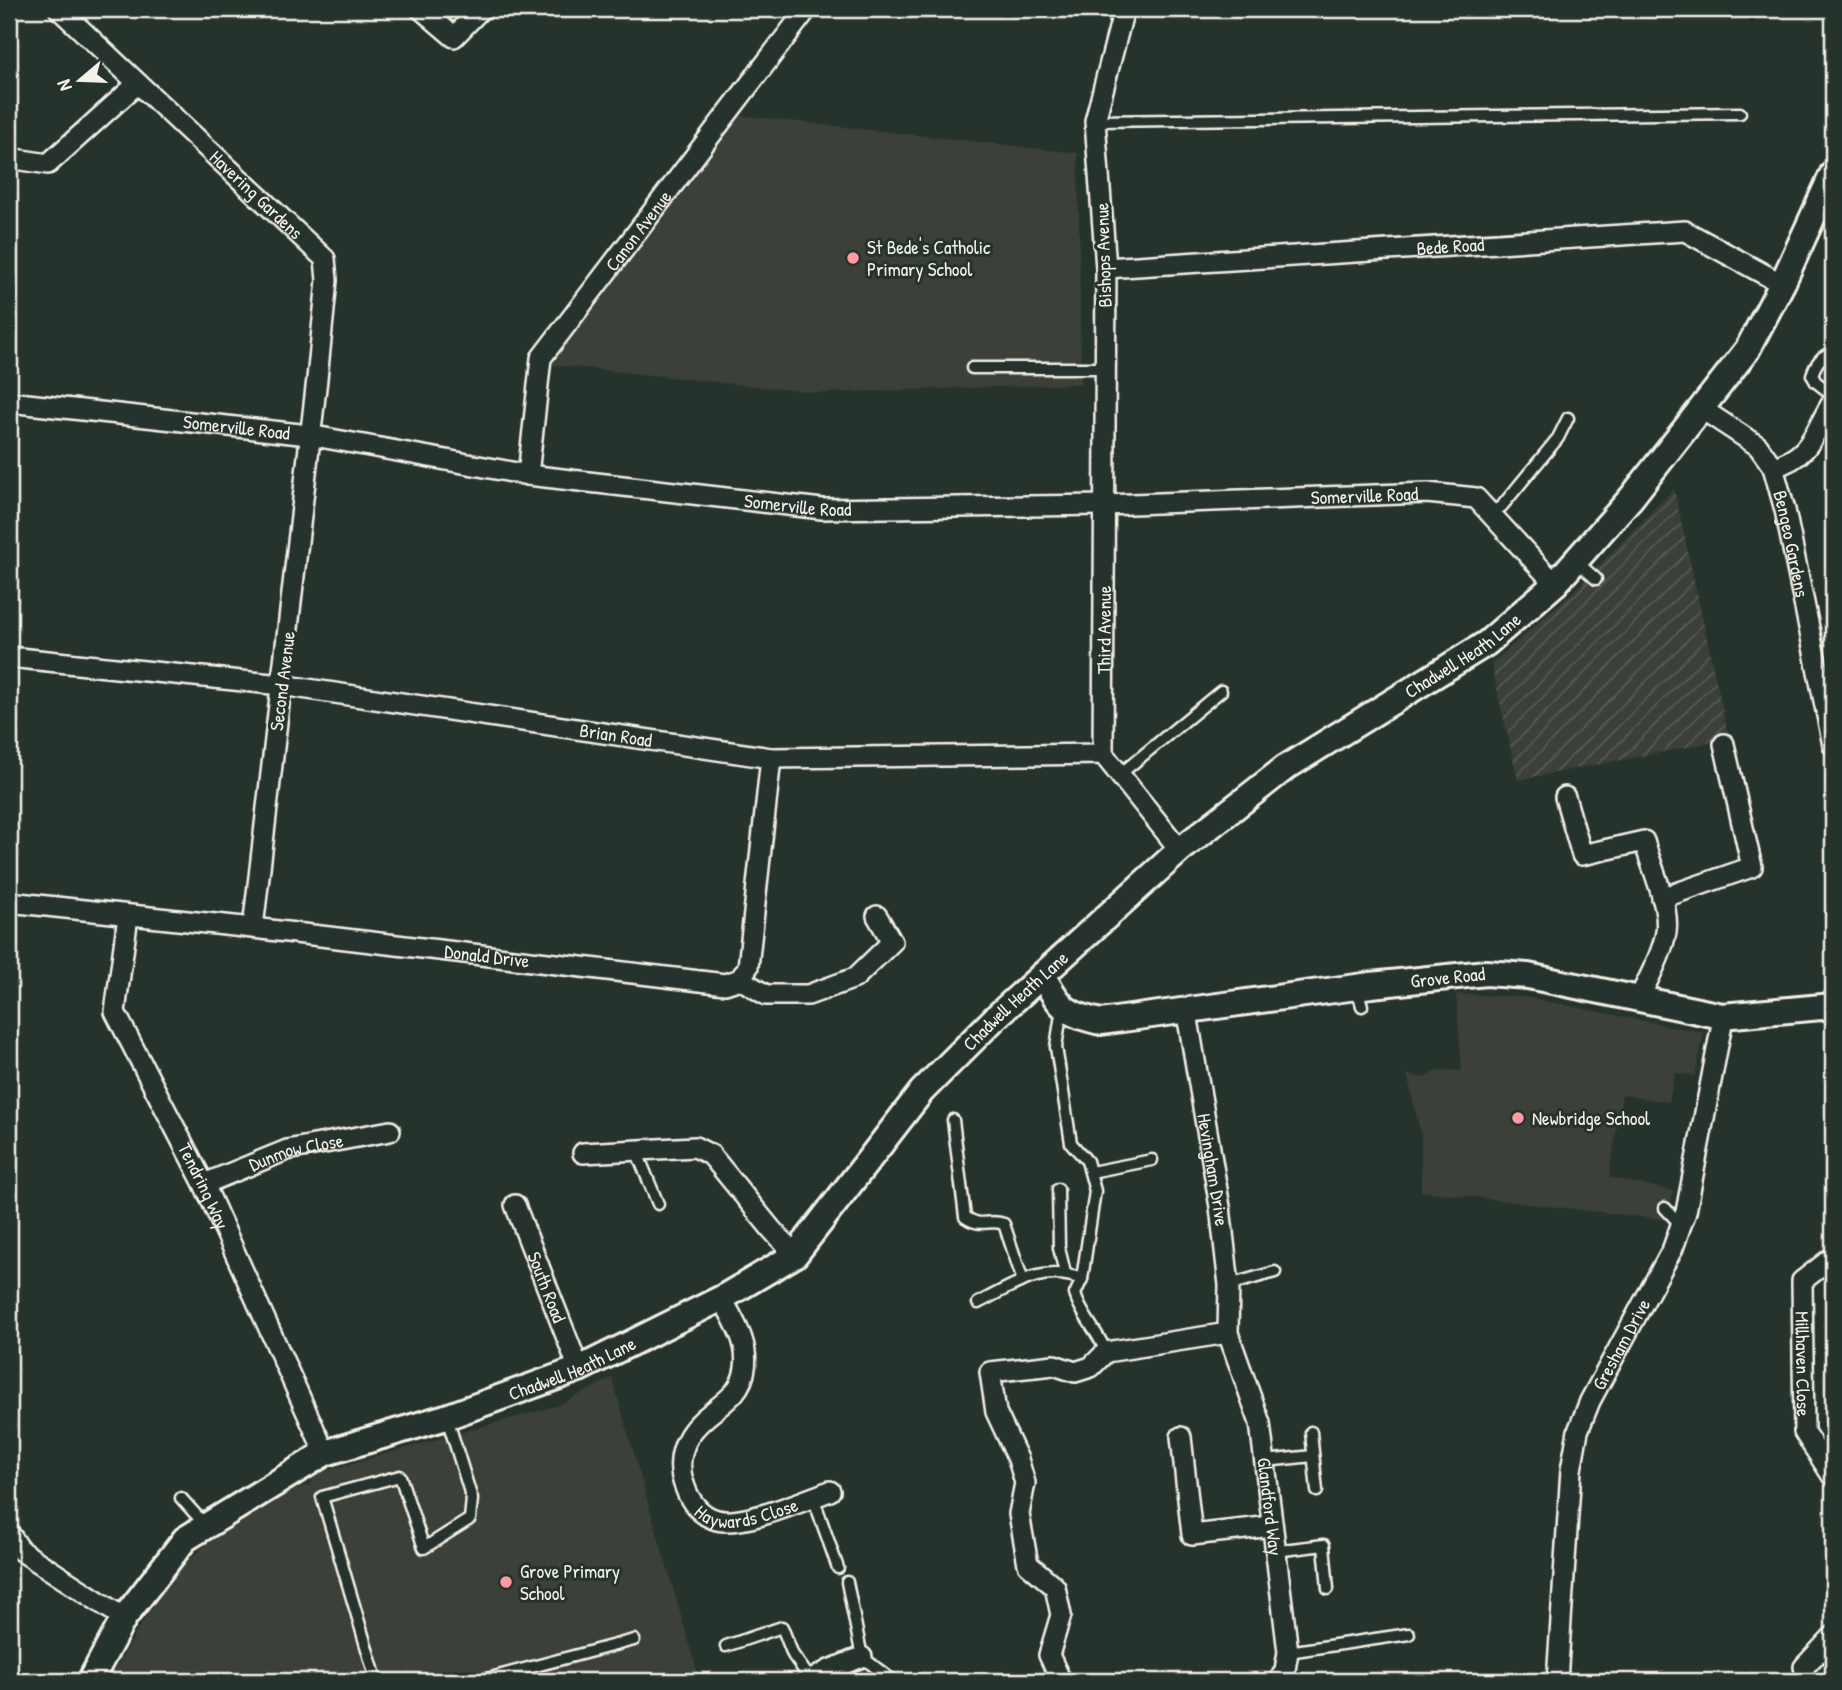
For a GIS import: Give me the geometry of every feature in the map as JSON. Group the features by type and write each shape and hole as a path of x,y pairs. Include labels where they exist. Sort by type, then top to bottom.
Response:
{"street":[{"name":"Havering Gardens","path":"59,9 325,259 327,281 309,435"},
{"path":"421,9 454,37 481,9"},
{"name":"Canon Avenue","path":"528,475 541,358 807,9"},
{"name":"Bishops Avenue","path":"1105,505 1106,268 1095,121 1124,9"},
{"path":"9,158 48,164 137,84"},
{"name":"Chadwell Heath Lane","path":"90,1681 124,1618 185,1539 325,1453 446,1417 579,1369 722,1298 795,1255 922,1091 1042,975 1180,850 1285,768 1487,643 1555,584 1631,498 1746,350 1782,284 1833,173"},
{"name":"Bede Road","path":"1106,268 1685,230 1782,284"},
{"path":"1702,409 1758,446 1773,467 1797,458 1804,452 1833,401"},
{"name":"Somerville Road","path":"9,402 309,435 528,475 822,509 1105,505 1427,493 1476,498 1555,584"},
{"name":"Second Avenue","path":"253,928 309,435"},
{"name":"Bengeo Gardens","path":"1773,467 1785,510 1833,745"},
{"name":"Third Avenue","path":"1102,754 1105,505"},
{"name":"Brian Road","path":"9,657 281,685 771,758 1102,754"},
{"path":"1662,898 1752,867 1724,744"},
{"path":"1102,754 1180,850"},
{"path":"771,758 748,967 740,979 766,995 808,995 855,978 892,942 877,916"},
{"path":"1565,797 1582,855 1644,841 1662,898 1666,930 1661,950 1639,999"},
{"name":"Donald Drive","path":"9,902 725,984 740,979"},
{"name":"Tendring Way","path":"128,916 115,1012 204,1184 325,1453"},
{"name":"Grove Road","path":"1062,1008 1080,1017 1101,1022 1186,1009 1359,996 1486,973 1528,976 1721,1016 1833,1006"},
{"path":"1042,975 1062,1008"},
{"name":"Hevingham Drive","path":"1186,1009 1220,1207 1229,1285 1228,1333"},
{"name":"Gresham Drive","path":"1558,1681 1571,1470 1578,1431 1590,1401 1673,1248 1686,1212 1721,1029 1721,1016"},
{"name":"Dunmow Close","path":"204,1184 287,1150 390,1131"},
{"path":"583,1153 695,1147 712,1155 795,1255"},
{"name":"South Road","path":"515,1205 579,1369"},
{"name":"Millhaven Close","path":"1833,1257 1802,1281 1802,1294 1804,1432 1833,1476"},
{"name":"Haywards Close","path":"722,1298 745,1344 746,1366 742,1382 734,1395 690,1433 683,1446 679,1464 690,1500 703,1514 717,1521 740,1521 822,1494"},
{"path":"1061,1681 1049,1656 1061,1615 1055,1587 1028,1564 1019,1514 1026,1483 996,1412 990,1372 1054,1365 1075,1372 1091,1367 1106,1352 1228,1333"},
{"name":"Glandford Way","path":"1228,1333 1260,1423 1288,1652 1285,1670 1279,1681"},
{"path":"1181,1437 1192,1535 1272,1525"},
{"path":"9,1533 22,1551 124,1618"},
{"path":"1804,1667 1833,1636"},
{"path":"811,1681 862,1657"}],"lane":[{"path":"1095,121 1740,113"},
{"path":"1833,354 1828,353 1821,358 1812,374 1816,382 1833,395"},
{"path":"972,368 1105,368"},
{"path":"1490,514 1502,506 1551,446 1568,418"},
{"path":"1576,560 1595,579"},
{"path":"1119,776 1221,691"},
{"path":"1062,1008 1056,1048 1071,1143 1087,1161 1095,1191 1082,1279 1075,1294 1078,1306 1106,1352"},
{"path":"953,1120 965,1217 976,1224 1004,1224 1023,1281"},
{"path":"636,1150 658,1204"},
{"path":"1091,1172 1152,1160"},
{"path":"1058,1189 1059,1248 1065,1273"},
{"path":"1665,1208 1681,1225"},
{"path":"1229,1285 1275,1272"},
{"path":"978,1303 1023,1281 1047,1273 1065,1273 1082,1279"},
{"path":"380,1681 375,1676 322,1497 400,1476 424,1548 437,1541 470,1519 472,1499 446,1417"},
{"path":"1311,1432 1317,1491"},
{"path":"1265,1461 1314,1457"},
{"path":"822,1494 838,1568"},
{"path":"181,1498 207,1526"},
{"path":"1275,1551 1324,1545 1328,1589"},
{"path":"847,1582 862,1657 893,1681"},
{"path":"726,1646 782,1626 793,1655 811,1681"},
{"path":"1288,1652 1409,1634"},
{"path":"479,1681 634,1640"}],"shaded area":[{"name":"St Bede's Catholic Primary School","path":"735,115 1078,153 1081,384 820,393 546,364"},
{"path":"1674,489 1729,739 1518,780 1491,664 1572,593"},
{"name":"Newbridge School","path":"1456,994 1525,997 1704,1033 1695,1076 1675,1073 1669,1102 1622,1095 1609,1177 1673,1191 1667,1220 1421,1191 1421,1135 1407,1074 1425,1078 1437,1070 1462,1071"},
{"name":"Grove Primary School","path":"612,1378 700,1681 107,1681 168,1580 233,1518 267,1499 312,1484 311,1475 559,1405"}],"place":[{"name":"St Bede's Catholic Primary School","path":"853,258"},
{"name":"Newbridge School","path":"1518,1118"},
{"name":"Grove Primary School","path":"506,1582"}]}
